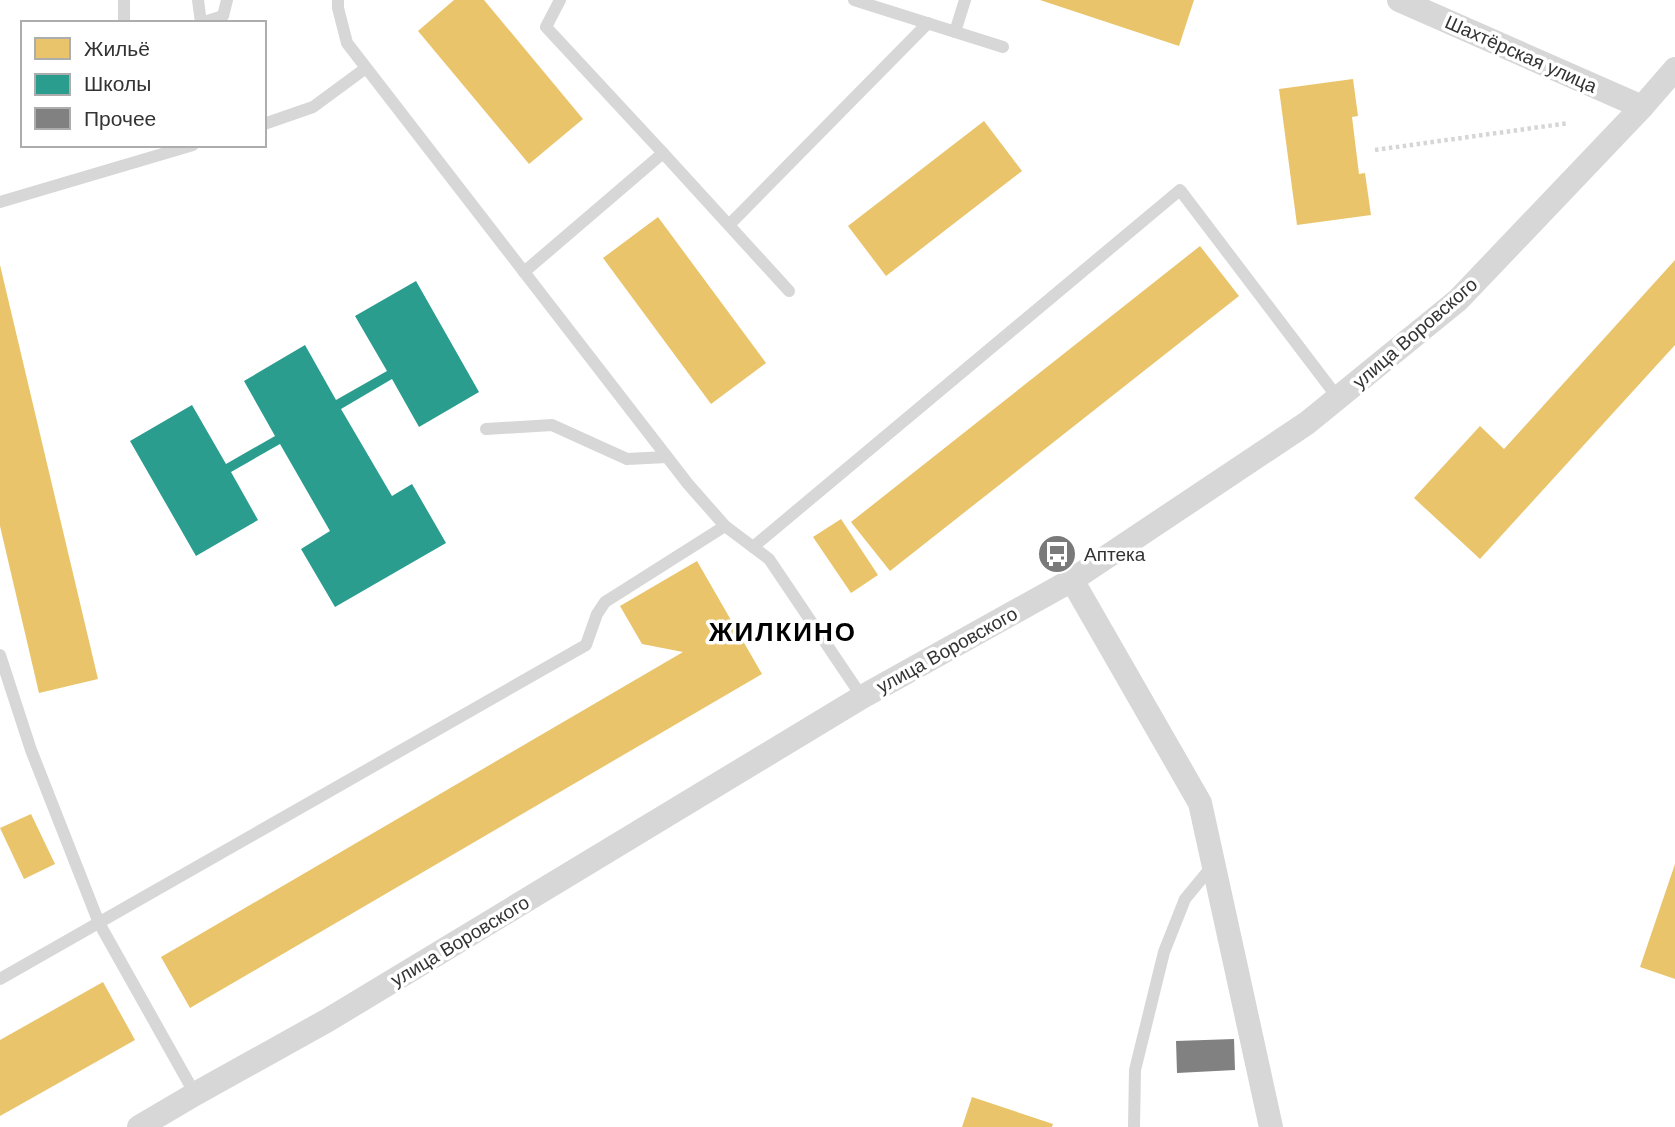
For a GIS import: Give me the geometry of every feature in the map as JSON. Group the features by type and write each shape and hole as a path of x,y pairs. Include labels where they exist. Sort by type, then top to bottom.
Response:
{"street":[{"name":"Шахтёрская улица","path":"1399,0 1642,107"},
{"name":"улица Воровского","path":"139,1127 328,1020 862,697 1072,580 1307,423 1458,300 1675,69"},
{"path":"1072,580 1200,803 1271,1127"}],"lane":[{"path":"124,0 124,21"},
{"path":"198,0 201,21"},
{"path":"207,21 223,16 227,0"},
{"path":"338,0 347,44 688,484 725,526 769,559 862,697"},
{"path":"560,0 546,27 789,291"},
{"path":"854,0 1003,47"},
{"path":"955,32 965,0"},
{"path":"729,225 928,23"},
{"path":"266,123 313,107 366,68"},
{"path":"0,202 186,147"},
{"path":"524,272 663,153"},
{"path":"753,547 1180,190 1338,398"},
{"path":"486,429 552,425 627,459 667,457"},
{"path":"0,979 586,645 597,614 605,602 725,526"},
{"path":"0,656 31,750 99,923 195,1094"},
{"path":"1134,1127 1135,1070 1164,952 1185,899 1213,865"}],"path":[{"path":"1375,150 1569,122"}],"building: Жильё":[{"path":"454,0 484,0 583,119 529,164 418,31"},
{"path":"1040,0 1194,0 1179,46"},
{"path":"1353,79 1358,116 1352,117 1359,174 1365,173 1371,215 1297,225 1279,89"},
{"path":"984,121 1022,171 886,276 848,226"},
{"path":"658,217 766,363 711,404 603,258"},
{"path":"1200,246 1239,296 890,571 851,522"},
{"path":"1675,260 1675,345 1480,559 1414,498 1480,426 1504,449"},
{"path":"0,265 98,679 39,693 0,526"},
{"path":"841,519 878,575 851,593 813,537"},
{"path":"697,561 762,674 190,1008 161,957 683,652 642,644 620,606"},
{"path":"31,814 55,864 24,879 0,828"},
{"path":"1675,864 1675,979 1640,967"},
{"path":"103,982 135,1040 0,1116 0,1040"},
{"path":"972,1097 1053,1124 1052,1127 962,1127"}],"building: Школы":[{"path":"416,281 479,392 419,427 392,379 341,409 392,496 412,484 446,543 335,607 301,549 330,531 280,444 231,472 258,520 196,556 130,441 192,405 226,464 275,436 244,381 305,345 336,400 387,371 355,316"}],"building: Прочее":[{"path":"1234,1039 1235,1070 1177,1073 1176,1041"}],"place":[{"name":"Аптека","path":"1057,554"}],"district":[{"name":"ЖИЛКИНО","path":"783,632"}]}
